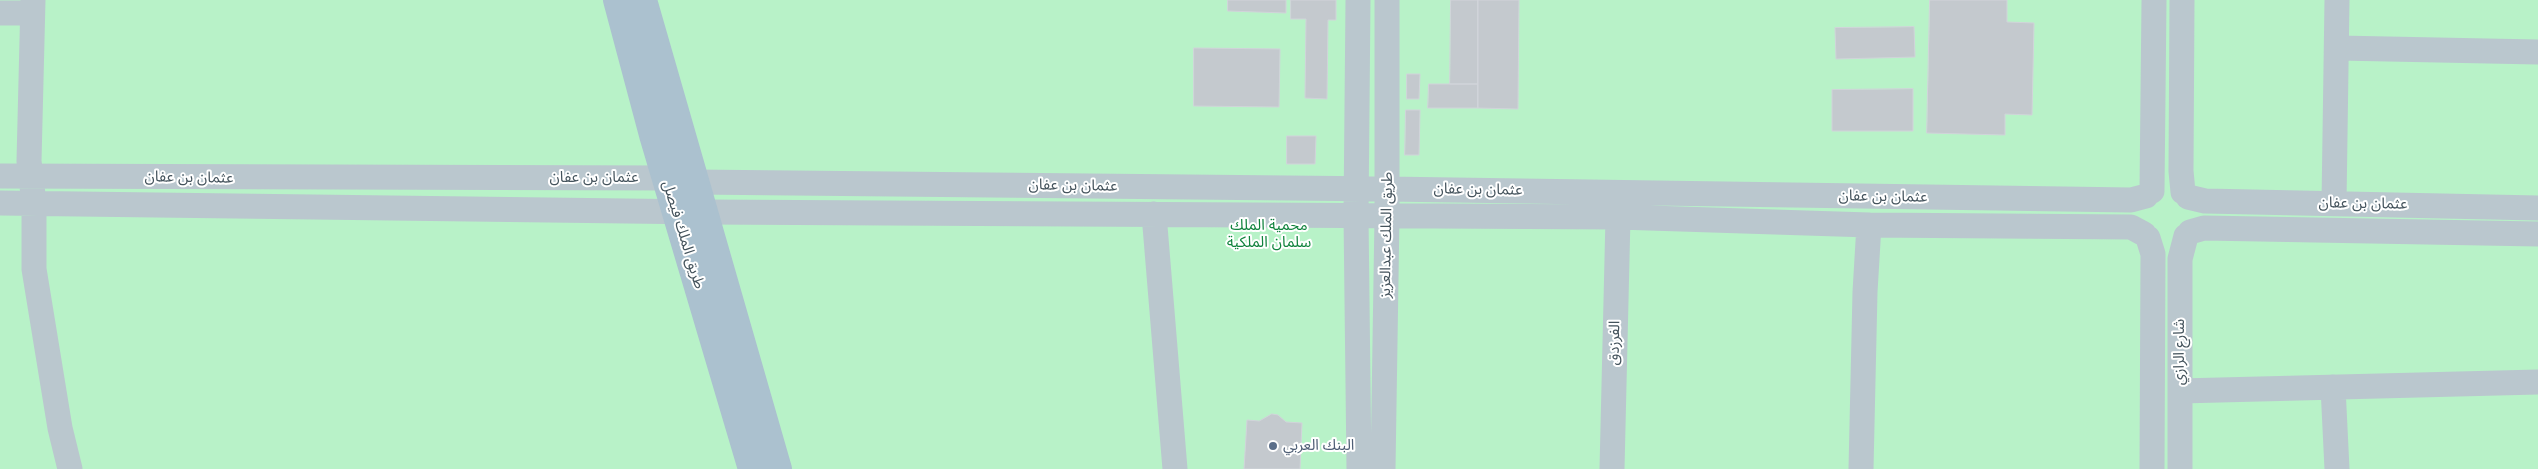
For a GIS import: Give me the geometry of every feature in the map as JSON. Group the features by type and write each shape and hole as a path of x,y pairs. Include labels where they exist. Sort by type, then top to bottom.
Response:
{"main road":[{"name":"طريق الملك فيصل","path":"617,0 666,178 752,469"},
{"name":"طريق الملك فيصل","path":"642,0 778,469"}],"street":[{"name":"طريق الملك عبدالعزيز","path":"1358,0 1356,215 1359,469"},
{"name":"طريق الملك عبدالعزيز","path":"1383,469 1387,216 1387,0"},
{"path":"2149,193 2154,0"},
{"path":"2182,0 2181,171 2185,194 2195,210 2195,221 2188,234 2170,244 2159,243 2146,236 2138,219 2138,208 2149,193 2162,187 2174,188 2185,194"},
{"path":"2334,204 2338,0"},
{"path":"0,13 32,6 29,160 34,203 34,269 60,428 70,469"},
{"path":"2338,48 2538,52"},
{"name":"عثمان بن عفان","path":"0,176 666,178 694,182 1387,189 2131,200 2149,193"},
{"name":"عثمان بن عفان","path":"2185,194 2205,201 2538,208"},
{"name":"عثمان بن عفان","path":"0,203 705,212 1618,217 1869,225 2131,227 2146,236"},
{"path":"1154,214 1175,469"},
{"name":"الفرزدق","path":"1612,469 1618,217"},
{"path":"1861,469 1865,292 1869,225"},
{"name":"عثمان بن عفان","path":"2188,234 2204,228 2538,234"},
{"name":"شارع الرازي","path":"2180,469 2180,259 2188,234"},
{"name":"شارع الرازي","path":"2146,236 2153,254 2152,469"},
{"path":"2180,391 2538,382"},
{"path":"2333,388 2337,469"}],"green space":[{"name":"محمية الملك سلمان الملكية","path":"0,0 2538,0 2538,469 0,469"}],"building":[{"path":"1228,0 1286,0 1286,13 1228,11"},
{"path":"1291,0 1336,0 1336,20 1328,20 1327,99 1305,98 1306,19 1291,19"},
{"path":"1451,0 1478,0 1478,84 1450,84"},
{"path":"1478,0 1519,0 1518,109 1478,108"},
{"path":"1930,0 2007,0 2007,22 2034,23 2032,115 2005,114 2005,135 1927,133"},
{"path":"1914,27 1915,57 1836,59 1835,28"},
{"path":"1194,48 1280,49 1279,107 1194,106"},
{"path":"1407,74 1420,74 1419,99 1407,99"},
{"path":"1429,84 1478,84 1478,108 1428,108"},
{"path":"1913,89 1913,131 1832,131 1832,90"},
{"path":"1406,110 1420,110 1419,155 1405,155"},
{"path":"1287,136 1316,136 1315,164 1287,164"},
{"name":"البنك العربي","path":"1272,414 1278,415 1286,422 1302,423 1300,469 1244,469 1247,420 1259,421"}],"place":[{"name":"البنك العربي","path":"1273,446"}]}
